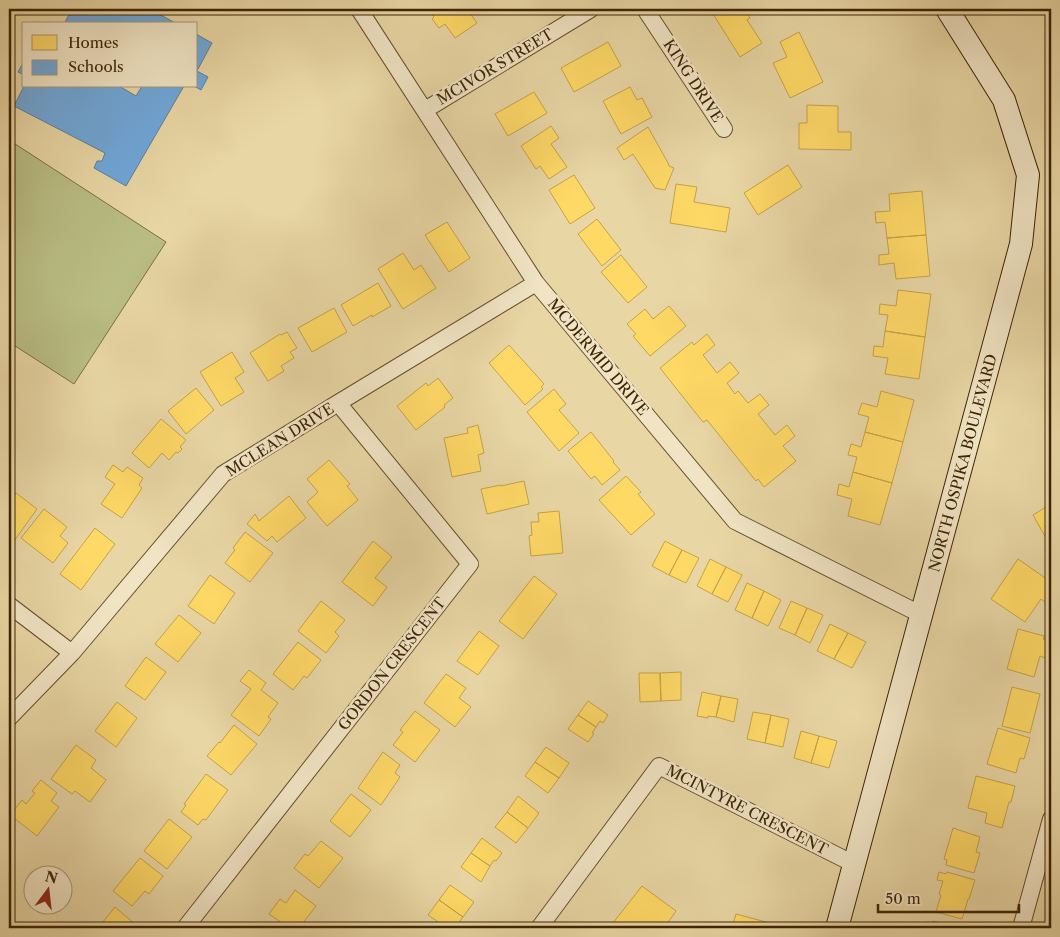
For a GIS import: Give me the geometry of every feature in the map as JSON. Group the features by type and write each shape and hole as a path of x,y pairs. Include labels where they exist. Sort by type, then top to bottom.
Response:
{"street":[{"name":"MCDERMID DRIVE","path":"359,9 536,282 735,521 922,614"},
{"name":"MCIVOR STREET","path":"425,110 591,9"},
{"name":"KING DRIVE","path":"645,9 724,129"},
{"name":"NORTH OSPIKA BOULEVARD","path":"837,928 1021,244 1028,175 1004,100 947,9"},
{"name":"MCLEAN DRIVE","path":"9,718 72,653 223,474 536,282"},
{"name":"GORDON CRESCENT","path":"185,928 470,564 338,403"},
{"path":"9,605 72,653"},
{"name":"MCINTYRE CRESCENT","path":"539,928 659,766 854,864"},
{"path":"1021,928 1051,819"}],"green space":[{"path":"9,140 166,242 74,384 9,342"}],"building: Homes":[{"path":"428,9 467,9 477,23 455,38 445,24 439,28 432,19 434,17"},
{"path":"710,9 744,9 750,18 747,20 762,43 740,57"},
{"path":"799,32 823,82 790,98 773,63 787,57 780,42"},
{"path":"608,42 621,66 574,92 561,68"},
{"path":"630,87 637,100 642,98 652,117 621,134 603,101"},
{"path":"534,92 547,113 508,136 495,114"},
{"path":"807,105 838,106 838,132 851,132 851,150 799,149 799,123 807,123"},
{"path":"551,126 559,138 551,144 567,167 549,179 540,166 536,169 521,146"},
{"path":"648,127 669,166 674,168 665,190 655,188 633,154 624,160 617,148"},
{"path":"788,165 802,187 758,215 744,193"},
{"path":"574,175 595,208 570,224 549,190"},
{"path":"676,184 697,187 694,202 730,208 726,232 670,223"},
{"path":"922,191 926,235 887,238 885,222 876,223 875,212 890,211 889,194"},
{"path":"597,219 621,250 602,266 578,234"},
{"path":"447,222 470,258 449,272 425,235"},
{"path":"926,235 930,276 896,279 894,263 879,265 879,255 889,254 887,238"},
{"path":"403,253 414,270 421,265 436,288 403,309 378,269"},
{"path":"621,255 647,287 628,303 601,272"},
{"path":"378,283 391,306 353,326 341,305"},
{"path":"898,290 931,294 925,337 885,331 888,315 879,314 880,304 896,306"},
{"path":"669,306 686,326 650,356 633,336 636,334 627,324 645,309 653,319"},
{"path":"334,308 347,332 312,352 298,328"},
{"path":"885,331 925,337 919,379 885,374 888,358 873,356 874,346 883,347"},
{"path":"287,332 297,348 290,352 294,358 281,366 284,371 268,381 250,353 280,334"},
{"path":"707,334 715,345 703,355 717,373 730,362 739,373 727,383 735,394 738,391 748,403 760,394 769,405 758,414 775,435 787,425 795,436 783,446 796,461 764,487 758,479 756,481 707,420 703,422 660,368 692,342 694,345"},
{"path":"509,345 544,384 541,387 543,389 525,405 489,363"},
{"path":"232,352 244,372 235,378 244,392 221,406 200,372"},
{"path":"438,378 453,398 444,405 445,407 416,430 397,406 426,383 428,386"},
{"path":"196,388 214,410 186,434 168,411"},
{"path":"554,389 566,404 559,410 579,433 559,451 527,412"},
{"path":"881,391 914,400 903,442 865,432 869,417 858,414 862,403 877,407"},
{"path":"161,419 186,440 180,447 182,449 178,453 176,452 169,460 162,453 149,468 132,453"},
{"path":"478,425 484,453 478,455 481,471 452,477 444,438 468,433 467,428"},
{"path":"591,432 620,470 602,485 595,476 591,479 568,451"},
{"path":"865,432 903,442 892,483 853,472 857,457 848,455 851,444 861,447"},
{"path":"329,460 350,484 347,486 358,500 327,526 307,502 318,492 307,479"},
{"path":"113,465 123,472 127,467 143,478 139,485 142,488 122,518 101,504 115,484 105,477"},
{"path":"853,472 892,483 880,525 848,516 852,499 837,495 839,484 849,487"},
{"path":"626,476 641,492 638,494 655,514 631,535 599,500"},
{"path":"524,481 529,504 487,514 481,489"},
{"path":"16,493 37,509 14,541 9,537 9,500"},
{"path":"289,496 306,518 277,542 272,536 267,541 247,524 255,514 259,521"},
{"path":"1051,504 1051,544 1050,545 1033,515"},
{"path":"44,509 67,527 60,536 68,543 53,563 21,538"},
{"path":"559,511 563,553 531,556 529,536 532,535 531,522 539,522 538,513"},
{"path":"95,528 115,544 81,590 60,574"},
{"path":"245,532 273,553 250,582 225,563"},
{"path":"373,541 392,557 375,578 387,587 373,606 342,582"},
{"path":"665,541 682,550 669,575 652,566"},
{"path":"682,550 699,558 686,583 669,575"},
{"path":"710,559 726,567 712,594 697,586"},
{"path":"1018,559 1051,582 1051,593 1045,602 1041,599 1025,622 991,599"},
{"path":"726,567 742,575 728,602 712,594"},
{"path":"210,575 235,593 214,624 188,606"},
{"path":"534,576 557,594 523,639 499,621"},
{"path":"747,583 764,591 752,618 735,610"},
{"path":"764,591 781,600 768,626 752,618"},
{"path":"321,601 345,620 335,632 339,636 326,653 298,631"},
{"path":"791,601 807,608 795,635 779,628"},
{"path":"807,608 823,615 810,643 795,635"},
{"path":"179,615 201,633 178,662 155,644"},
{"path":"830,624 848,633 834,659 817,651"},
{"path":"1018,629 1044,636 1043,639 1051,642 1048,659 1040,656 1034,677 1007,669"},
{"path":"479,631 499,646 478,675 457,661"},
{"path":"848,633 866,642 852,668 834,659"},
{"path":"298,642 321,660 307,678 304,676 293,690 273,674"},
{"path":"146,657 166,672 145,700 125,686"},
{"path":"249,670 266,683 261,690 278,703 268,717 271,719 259,736 231,715 251,689 240,681"},
{"path":"681,672 681,700 661,701 660,673"},
{"path":"639,673 660,673 661,701 640,702"},
{"path":"446,674 466,688 459,698 471,707 455,727 424,703"},
{"path":"1012,687 1040,694 1030,733 1002,726"},
{"path":"702,692 721,696 716,717 697,716"},
{"path":"721,696 738,699 734,722 716,717"},
{"path":"588,701 608,715 603,723 600,721 596,727 578,715"},
{"path":"117,702 137,718 116,747 95,731"},
{"path":"415,711 440,730 415,762 393,745 403,732 400,730"},
{"path":"753,712 771,715 765,743 747,739"},
{"path":"578,715 596,727 592,733 594,734 588,742 568,729"},
{"path":"771,715 789,719 783,747 765,743"},
{"path":"234,725 257,744 231,775 207,756"},
{"path":"998,728 1030,738 1024,759 1020,758 1016,773 987,764"},
{"path":"801,731 819,736 811,763 794,758"},
{"path":"819,736 837,741 829,768 811,763"},
{"path":"76,745 96,760 91,768 106,780 90,802 75,791 72,794 51,779"},
{"path":"546,747 569,763 559,778 535,762"},
{"path":"383,752 400,765 395,773 400,777 381,805 358,788"},
{"path":"535,762 559,778 548,793 525,776"},
{"path":"206,774 228,790 206,820 203,819 198,825 181,812 186,805 184,804"},
{"path":"976,776 1015,786 1002,828 985,823 987,813 968,808"},
{"path":"41,780 57,793 51,801 59,807 37,836 10,815 22,800 26,804 35,793 32,791"},
{"path":"351,794 371,810 350,837 330,821"},
{"path":"518,796 539,813 528,828 507,812"},
{"path":"507,812 528,828 516,843 495,827"},
{"path":"169,819 192,837 167,869 144,851"},
{"path":"9,826 15,830 9,840"},
{"path":"953,828 980,837 976,852 980,853 974,873 946,865 947,860 944,859"},
{"path":"482,838 502,853 490,866 471,853"},
{"path":"321,841 343,858 319,888 294,868 305,854 308,856"},
{"path":"471,853 490,866 481,882 461,867"},
{"path":"140,858 163,876 149,894 145,891 132,906 113,891"},
{"path":"939,872 946,874 947,872 975,880 962,919 936,912 943,881 937,880"},
{"path":"450,885 474,902 463,917 439,900"},
{"path":"642,886 676,911 664,928 609,928"},
{"path":"295,890 316,906 299,928 289,928 269,914 280,899 286,903"},
{"path":"439,900 463,917 455,928 447,928 428,915"},
{"path":"115,907 136,925 133,928 98,928"},
{"path":"736,914 777,925 776,928 732,928"},
{"path":"933,921 960,928 924,928 926,922 932,923"},
{"path":"265,922 273,928 260,928"}],"building: Schools":[{"path":"72,9 150,9 173,22 65,22"},
{"path":"198,35 212,43 198,69"},
{"path":"22,65 22,74 18,72"},
{"path":"198,72 208,77 201,90 198,88"},
{"path":"23,88 122,88 136,96 141,88 183,88 126,186 94,168 97,161 102,161 105,153 14,106"}]}
